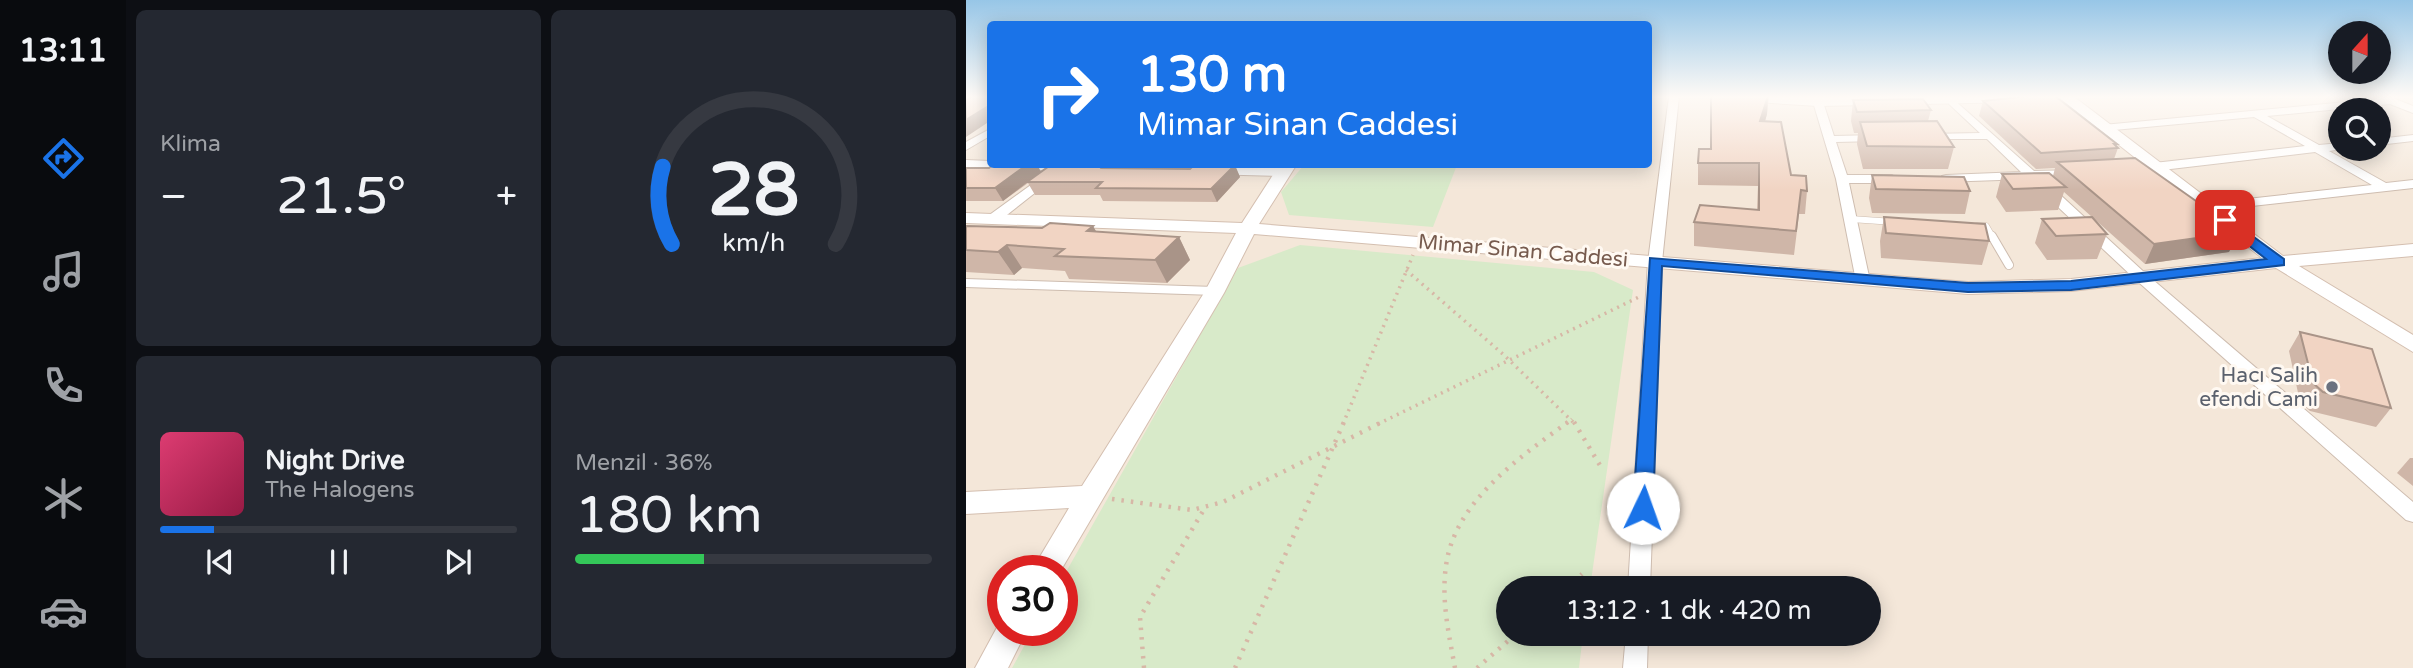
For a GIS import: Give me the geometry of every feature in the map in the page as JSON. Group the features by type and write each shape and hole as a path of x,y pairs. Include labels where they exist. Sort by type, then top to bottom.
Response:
{"street":[{"path":"1640,576 1655,261 1670,127"},
{"path":"1826,127 1852,219 1863,281"},
{"path":"1979,127 2140,276 2413,514"},
{"path":"2103,128 2111,127"},
{"path":"2279,127 2384,187"},
{"path":"2103,128 2279,262 2413,345"},
{"path":"966,147 987,134"},
{"path":"1909,137 1988,136"},
{"path":"1830,139 1896,138"},
{"path":"2391,141 2413,138"},
{"path":"2128,170 2328,147"},
{"path":"966,164 987,164"},
{"path":"993,219 1059,168"},
{"path":"1054,555 1087,496 1215,290 1245,228 1285,168"},
{"path":"1938,179 2087,172"},
{"path":"1842,179 1911,179"},
{"path":"2207,206 2413,184"},
{"name":"Mimar Sinan Caddesi","path":"966,218 1245,228 1968,288 2071,285 2413,250"},
{"path":"966,283 1215,290"},
{"path":"966,503 1087,496"},
{"path":"991,668 1003,646"},
{"path":"1635,668 1636,646"}],"lane":[{"path":"1852,219 1905,222"},
{"path":"1973,226 1986,226 2009,265"}],"path":[{"path":"1235,668 1334,446 1418,243"},
{"path":"1406,270 1508,358 1572,419 1601,467"},
{"path":"1087,496 1192,510 1223,502 1508,358 1654,291"},
{"path":"1455,668 1445,598 1448,552 1483,492 1531,449 1572,419"},
{"path":"1144,668 1140,617 1206,506"},
{"path":"1477,668 1502,646"}],"shaded area":[{"path":"966,127 987,127 987,168 1652,168 1652,127 2328,127 2328,161 2391,161 2391,127 2413,127 2413,668 966,668"}],"green space":[{"path":"1301,168 1456,168 1433,227 1289,215 1281,192"},
{"path":"1300,245 1594,272 1633,290 1592,576 1496,576 1496,646 1582,646 1579,668 1012,668 1024,646 1078,646 1078,555 1076,555 1238,268"}],"building":[{"path":"1711,127 1782,127 1791,175 1806,176 1807,191 1801,190 1796,231 1694,222 1700,205 1759,210 1759,163 1698,163 1699,149 1711,149"},
{"path":"1862,127 1941,127 1954,147 1867,146"},
{"path":"2012,127 2095,127 2117,144 2114,144 2118,148 2041,153"},
{"path":"2135,158 2240,232 2154,244 2057,162"},
{"path":"966,168 1022,168 995,188 966,188"},
{"path":"1046,168 1232,168 1211,189 1096,188 1102,182 1027,182"},
{"path":"2049,173 2066,187 2013,189 2002,174"},
{"path":"1872,175 1964,177 1970,191 1876,189"},
{"path":"1884,217 1985,224 1989,241 1886,233"},
{"path":"2092,217 2107,234 2056,236 2042,219"},
{"path":"1050,223 1093,226 1087,231 1179,237 1155,260 1055,256 1064,249 1007,245 998,252 966,250 966,226 1042,228"},
{"path":"2300,332 2372,349 2391,408 2323,392 2313,383"}],"place":[{"name":"Hacı Salih efendi Cami","path":"2332,387"}],"route":[{"path":"1643,508 1655,261 1968,288 2071,285 2279,262 2225,220"}]}
